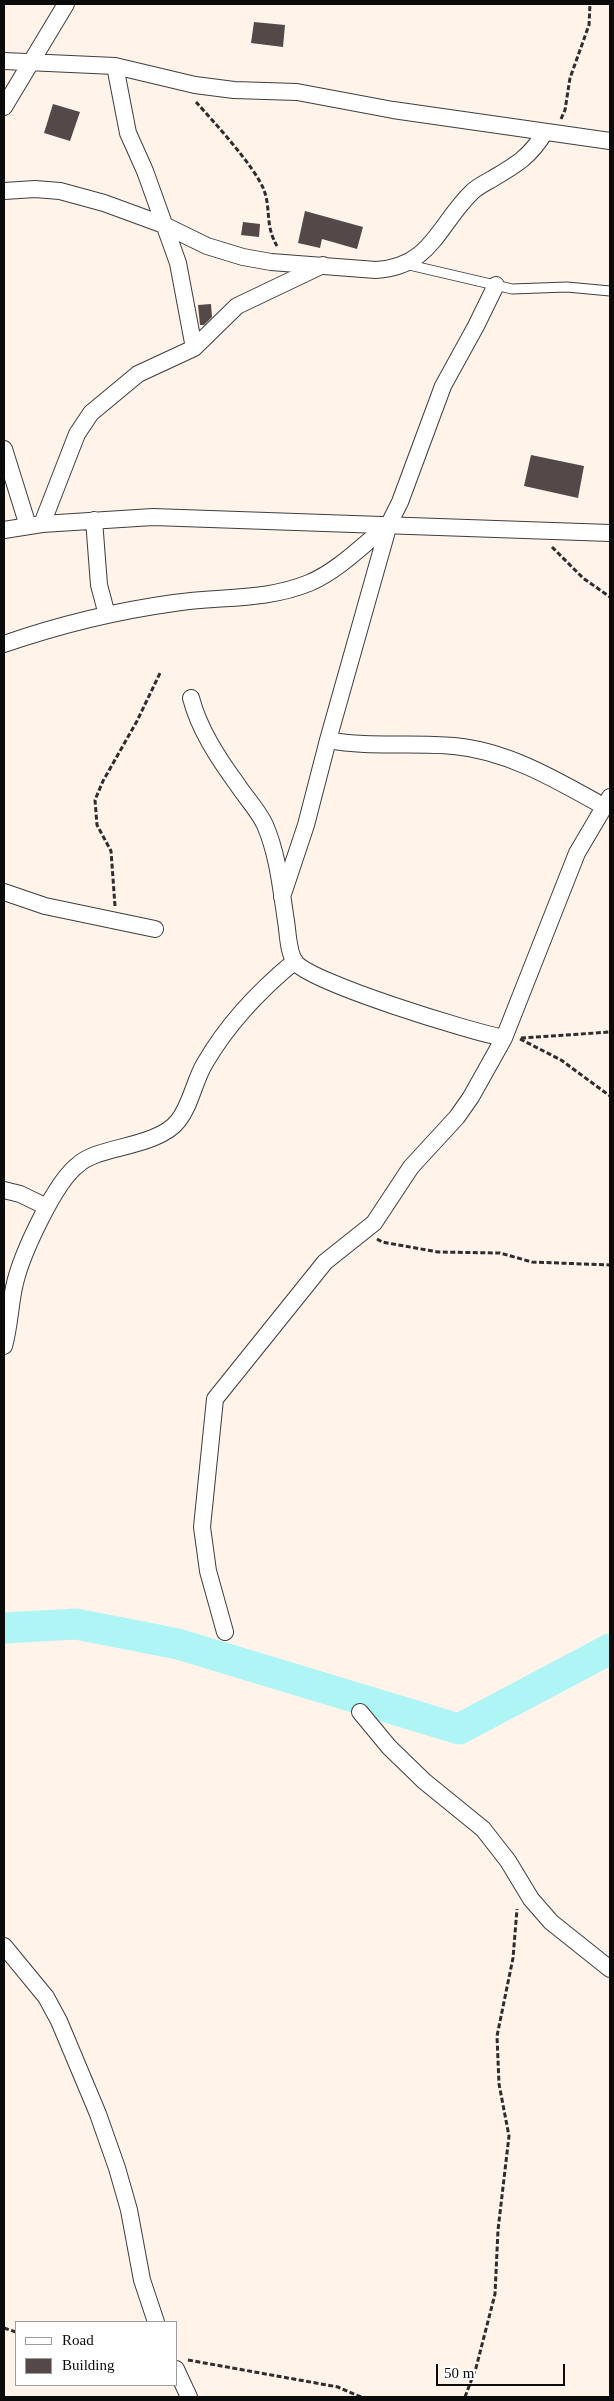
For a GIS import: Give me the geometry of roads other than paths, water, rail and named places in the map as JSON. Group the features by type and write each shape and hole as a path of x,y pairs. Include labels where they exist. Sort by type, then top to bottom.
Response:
{"street":[{"path":"4,107 66,4"},
{"path":"4,61 116,66 178,82 234,90 297,92 393,110 610,141"},
{"path":"116,66 128,133 145,172 178,263 194,348"},
{"path":"4,191 35,189 60,191 104,203 164,225 206,246 243,257 376,270 391,269 405,264 425,251 473,191 525,159 536,148 545,132"},
{"path":"35,525 77,434 91,413 138,374 194,348 237,306 323,265"},
{"path":"282,898 306,825 389,524 400,502 443,386 496,285"},
{"path":"4,449 35,525"},
{"path":"4,530 35,525 153,517 610,533"},
{"path":"94,520 99,585 108,615"},
{"path":"4,644 96,616 175,602 254,597 279,593 310,582 339,564 389,524"},
{"path":"191,698 196,717 216,753 265,825 274,854 288,939 295,962 318,977 385,1003 512,1038"},
{"path":"225,1632 208,1571 202,1527 215,1400 325,1262 374,1223 411,1167 457,1117 512,1038 577,853 608,802 531,767 456,746 346,743 328,740"},
{"path":"4,893 45,906 155,929"},
{"path":"4,1346 20,1265 47,1207 67,1176 78,1164 114,1148 155,1137 168,1131 179,1121 205,1063 227,1032 271,982 295,962"},
{"path":"4,1190 20,1194 47,1207"},
{"path":"360,1712 389,1747 424,1781 483,1829 508,1861 520,1883 551,1922 610,1969"},
{"path":"4,1946 46,1997 59,2021 98,2114 122,2184 129,2210 142,2280 156,2321"},
{"path":"181,2364 189,2397"}],"lane":[{"path":"405,264 522,290 567,287 610,291"}],"waterway":[{"path":"4,1628 76,1624 178,1644 459,1729 610,1649"}]}
